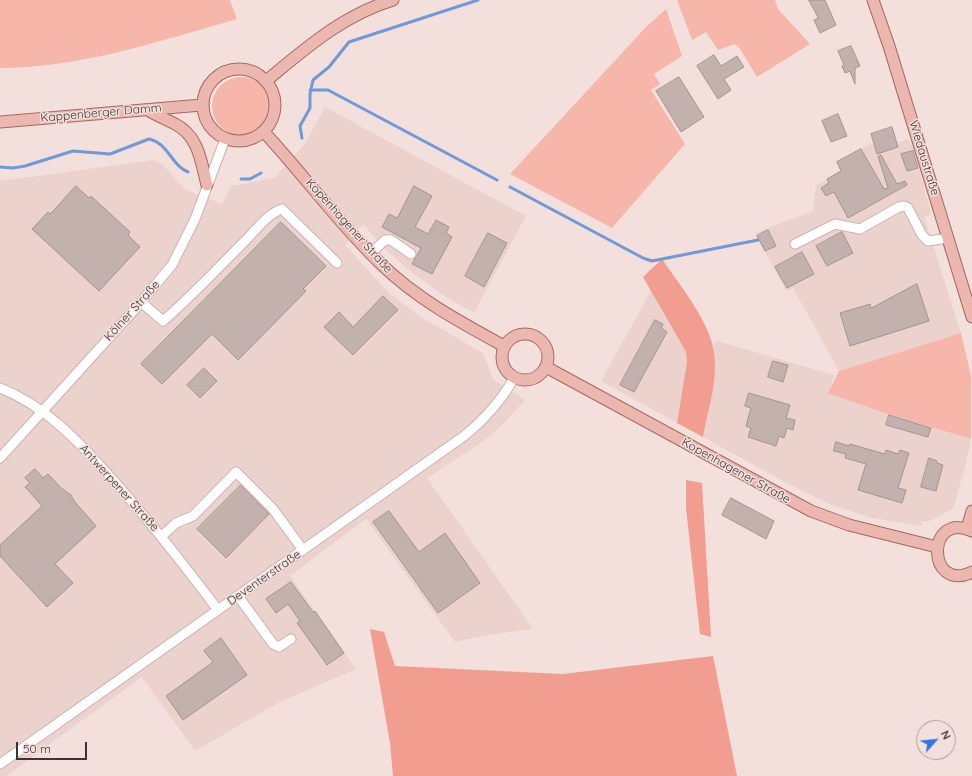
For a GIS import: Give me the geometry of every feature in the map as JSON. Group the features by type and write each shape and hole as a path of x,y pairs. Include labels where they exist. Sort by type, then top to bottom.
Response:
{"main road":[{"path":"266,81 315,40 336,26 364,10 393,0"},
{"name":"Wiedaustraße","path":"873,0 885,31 972,317"},
{"path":"232,69 244,69 256,73 266,81 272,90 276,101 275,113 271,123 264,132 256,138 246,142 225,140 216,134 209,126 204,116 202,106 204,93 210,82 220,74 232,69"},
{"name":"Kappenberger Damm","path":"0,122 202,106"},
{"path":"148,110 161,119 176,124 193,140 201,156 206,185"},
{"name":"Kopenhagener Straße","path":"264,132 370,254 395,277 424,300 504,346"},
{"path":"524,334 538,338 547,350 548,356 546,367 539,376 533,379 526,380 514,378 503,367 502,352 504,346 516,335 524,334"},
{"name":"Kopenhagener Straße","path":"546,367 791,502 848,525 937,547"},
{"path":"972,511 970,530 951,530 940,540 937,547 938,560 947,571 962,575 972,572"}],"street":[{"name":"Kölner Straße","path":"0,458 41,410 142,302 172,265 195,219 206,185 225,140"},
{"path":"796,244 835,224 860,229 899,207 904,206 908,208 922,235 928,241 948,238"},
{"path":"142,302 163,321 186,301 275,211 282,209 337,263"},
{"path":"370,254 385,240 391,240 411,254"},
{"name":"Deventerstraße","path":"0,764 476,427 496,405 514,378"},
{"name":"Antwerpener Straße","path":"0,388 18,395 41,410 83,448 162,536 218,610"},
{"path":"162,536 176,523 193,516 236,472 273,509 303,550"},
{"path":"238,596 273,644 279,647 291,638"}],"shaded area":[{"path":"0,0 230,0 237,19 120,52 30,67 0,68"},
{"path":"677,0 775,0 778,9 810,44 757,77 740,49 735,44 718,50 706,32 692,40"},
{"path":"666,9 682,56 654,74 660,84 651,90 685,144 612,228 510,174 646,27"},
{"path":"235,77 247,77 257,81 266,90 270,100 270,112 262,127 247,135 235,135 225,131 216,122 212,112 212,100 216,90 225,81"},
{"path":"325,107 526,216 474,313 444,296 405,267 382,246 363,224 345,245 389,293 421,317 483,353 493,379 525,400 502,425 482,442 427,478 533,629 493,634 455,642 366,519 290,576 356,669 278,703 195,751 142,677 6,776 0,776 0,181 154,160 162,164 186,190 222,204 231,186 274,178 304,145"},
{"path":"908,139 914,149 931,214 924,217 961,333 839,371 793,288 786,291 755,233 813,211 816,185 841,172 837,162 870,144 885,146"},
{"path":"662,259 696,308 714,349 714,381 703,437 677,423 687,362 686,352 643,277"},
{"path":"651,291 686,352 687,362 677,423 601,381"},
{"path":"961,333 971,376 971,439 884,413 828,393 839,371"},
{"path":"717,341 834,375 829,393 884,413 971,439 954,506 951,510 932,520 922,522 921,526 872,518 832,505 790,485 703,437 714,381 715,361 713,344"},
{"path":"686,480 702,483 711,637 700,634 686,508"},
{"path":"370,629 384,632 395,666 563,674 713,656 737,776 393,776 390,743"}],"building":[{"path":"809,0 825,0 836,25 820,33 814,20 818,18"},
{"path":"851,46 860,66 855,68 855,84 850,71 845,73 842,66 844,65 838,51"},
{"path":"714,55 721,66 737,56 744,67 724,79 731,90 718,99 697,66"},
{"path":"679,77 704,117 681,132 656,91"},
{"path":"838,114 847,136 831,142 822,121"},
{"path":"892,127 898,147 877,154 871,134"},
{"path":"861,149 884,189 888,188 878,156 881,155 897,184 905,181 907,185 848,218 834,192 826,196 821,188 829,183 827,179 841,171 837,162"},
{"path":"913,151 918,168 907,171 901,154"},
{"path":"76,186 89,198 91,196 130,232 128,235 140,247 99,291 32,229 48,212 50,214"},
{"path":"414,186 432,196 415,227 428,234 436,220 449,227 446,233 452,237 432,274 412,264 421,248 382,227 389,214 397,218"},
{"path":"281,222 326,266 303,289 306,291 238,360 212,334 162,384 141,364"},
{"path":"768,230 776,246 765,251 757,236"},
{"path":"842,232 853,253 827,266 816,246"},
{"path":"488,233 507,243 484,287 465,276"},
{"path":"802,252 814,274 787,288 775,267"},
{"path":"917,284 929,321 850,346 840,313 870,304 871,308"},
{"path":"383,296 398,310 353,355 324,327 339,312 353,327"},
{"path":"655,320 663,324 661,328 667,332 634,392 620,385"},
{"path":"773,361 788,365 783,382 768,377"},
{"path":"204,368 217,381 200,398 187,385"},
{"path":"749,393 790,405 786,418 795,420 793,430 787,428 784,438 779,436 776,446 748,437 751,428 746,426 751,408 745,406"},
{"path":"889,415 931,428 928,437 886,425"},
{"path":"836,442 849,446 850,444 885,454 886,450 898,454 900,450 909,453 898,488 906,490 902,503 858,490 866,464 845,458 846,454 834,451"},
{"path":"929,458 943,465 936,491 921,487"},
{"path":"35,469 43,478 48,474 61,488 71,495 74,501 96,526 55,564 73,583 47,607 0,556 0,545 42,506 25,487 30,483 25,478"},
{"path":"241,485 269,514 226,558 197,529"},
{"path":"731,498 774,521 766,539 722,515"},
{"path":"389,511 419,552 445,533 480,583 438,613 373,522"},
{"path":"291,582 313,612 315,611 344,653 327,665 297,623 300,621 288,604 276,613 266,599"},
{"path":"221,638 247,675 183,720 166,696 213,662 204,651"}],"waterway":[{"path":"302,138 300,126 310,108 310,94 313,80 329,67 349,42 478,0"},
{"path":"310,90 328,90 497,180"},
{"path":"0,167 13,168 25,166 73,151 110,154 149,139 161,145 178,165 188,172"},
{"path":"241,179 250,179 261,173"},
{"path":"510,187 643,258 652,261 758,240"}]}
